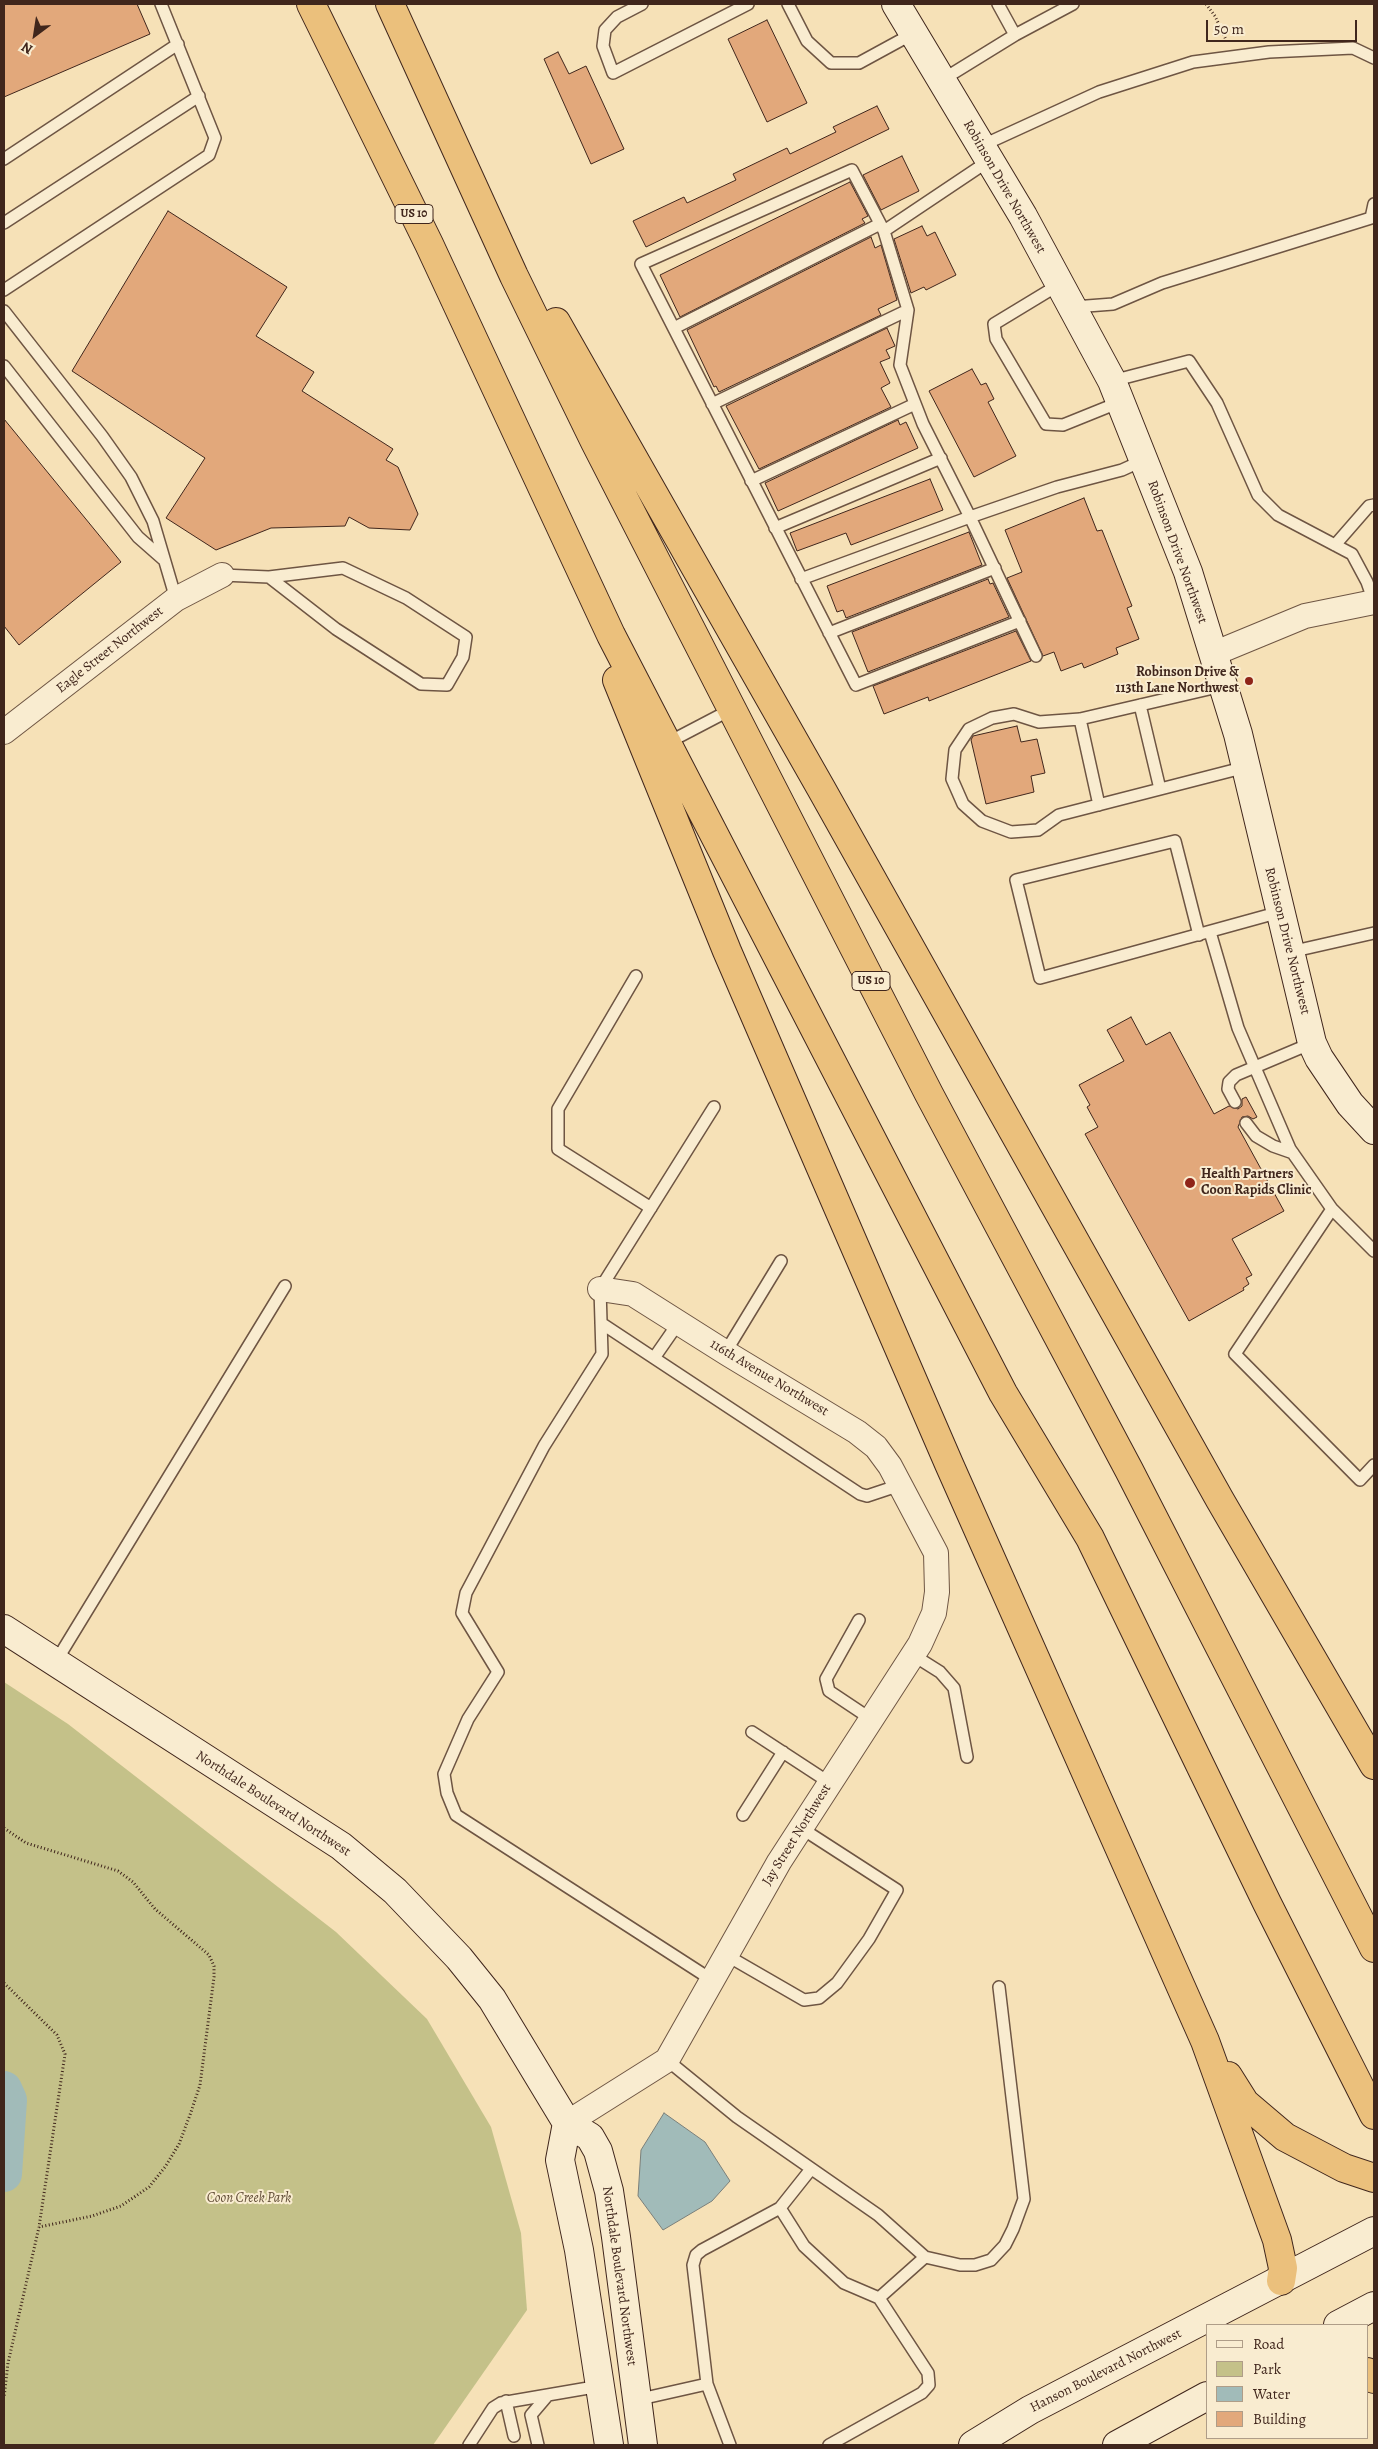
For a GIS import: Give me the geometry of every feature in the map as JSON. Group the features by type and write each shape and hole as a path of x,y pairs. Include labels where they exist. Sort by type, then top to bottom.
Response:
{"highway":[{"name":"US 10","path":"311,4 428,244 611,634 1003,1393 1090,1538 1267,1903 1374,2115"},
{"name":"US 10","path":"390,4 514,276 595,442 929,1094 1129,1470 1374,1948"},
{"path":"390,4 574,356 827,798 1220,1500 1374,1766"},
{"path":"514,426 730,960 953,1473 1205,2041 1277,2240 1283,2268 1281,2281"},
{"path":"1205,2041 1245,2103 1285,2137 1344,2168 1374,2178"}],"main road":[{"name":"Robinson Drive Northwest","path":"896,4 986,153 1066,296 1116,391 1188,572 1213,654 1246,767 1312,1043 1319,1058 1350,1104 1374,1130"},
{"name":"Northdale Boulevard Northwest","path":"4,1630 341,1846 395,1892 459,1958 492,1999 567,2123 590,2137 598,2151 608,2191 643,2445"},
{"path":"567,2123 560,2160 580,2250 609,2445"},
{"name":"Hanson Boulevard Northwest","path":"973,2445 1030,2410 1374,2231"},
{"path":"1340,2324 1374,2306"},
{"path":"1118,2445 1206,2397"}],"street":[{"name":"Eagle Street Northwest","path":"7,724 176,599 222,575"},
{"path":"1213,654 1372,590"},
{"name":"116th Avenue Northwest","path":"600,1289 633,1294 725,1353 863,1437 876,1447 904,1494"},
{"name":"Jay Street Northwest","path":"567,2123 667,2060 801,1828 913,1655 934,1613 937,1592 936,1552 904,1494"}],"lane":[{"path":"4,290 209,155 216,138 161,4"},
{"path":"642,4 617,17 606,30 603,46 613,74 748,4"},
{"path":"788,4 806,41 831,63 859,63 914,33"},
{"path":"998,4 1015,35"},
{"path":"942,80 1015,35 1073,4"},
{"path":"4,159 178,44"},
{"path":"674,328 882,228 986,153 1099,92 1193,62 1234,56 1269,52 1353,48 1374,58"},
{"path":"4,223 199,96"},
{"path":"1020,621 856,685 641,264 852,170 882,228 908,310 900,365 915,404 995,568 1020,621 1036,656"},
{"path":"1372,590 1352,554 1278,515 1258,495 1217,403 1188,361 1116,391 1063,425 1046,424 996,339 994,324 1066,296 1113,304 1162,283 1371,218 1374,204"},
{"path":"712,404 908,310"},
{"path":"4,311 102,436 131,477 153,521 176,599"},
{"path":"4,366 138,537 164,560"},
{"path":"751,481 915,404"},
{"path":"775,528 941,458"},
{"path":"801,579 970,517 1057,487 1122,470 1144,460"},
{"path":"1335,545 1368,506 1374,505"},
{"path":"222,575 270,577 343,568 406,598 466,637 463,658 447,685 422,684 336,629 270,577"},
{"path":"829,633 995,568"},
{"path":"1222,686 1080,719 1039,722 1014,714 992,718 969,729 955,750 952,779 962,804 982,821 1011,832 1038,830 1059,815 1246,767"},
{"path":"1140,705 1160,789"},
{"path":"667,744 732,709"},
{"path":"1080,719 1099,805"},
{"path":"1280,912 1205,933 1040,978 1016,880 1175,841 1205,933 1238,1028 1293,1153 1332,1209 1374,1251"},
{"path":"1290,952 1374,933"},
{"path":"636,976 558,1109 558,1149 651,1208"},
{"path":"1235,1102 1228,1090 1229,1082 1236,1075 1312,1043"},
{"path":"712,1980 456,1815 447,1793 444,1774 468,1719 498,1672 462,1613 466,1593 544,1446 602,1354 600,1289 714,1107"},
{"path":"1246,1123 1256,1136 1273,1146 1293,1153"},
{"path":"1332,1209 1235,1354 1360,1480 1374,1465"},
{"path":"725,1353 781,1261"},
{"path":"55,1663 285,1286"},
{"path":"654,1358 679,1322"},
{"path":"601,1324 860,1494 866,1496 904,1494"},
{"path":"859,1620 826,1679 828,1692 871,1719"},
{"path":"913,1655 940,1672 954,1688 967,1757"},
{"path":"752,1732 830,1783"},
{"path":"743,1815 783,1752"},
{"path":"726,1955 804,2000 819,1998 837,1983 869,1939 898,1890 801,1828"},
{"path":"667,2060 737,2117 878,2215 925,2257 960,2265 976,2265 991,2260 1005,2246 1014,2229 1024,2199 999,1987"},
{"path":"730,2445 707,2384 694,2265 696,2256 780,2208 811,2169"},
{"path":"780,2208 804,2246 844,2283 879,2298 928,2373 929,2385 922,2393 829,2445"},
{"path":"879,2298 925,2257"},
{"path":"636,2400 707,2384"},
{"path":"469,2445 493,2408 506,2401 600,2386"},
{"path":"510,2419 531,2415 548,2395"},
{"path":"506,2401 514,2436"},
{"path":"531,2415 538,2445"}],"path":[{"path":"1206,4 1215,16 1234,56"},
{"path":"4,1828 26,1843 118,1871 133,1882 155,1908 209,1956 214,1966 200,2084 179,2144 165,2167 149,2187 121,2206 92,2216 39,2227"},
{"path":"4,1983 57,2035 65,2054 39,2227 8,2363 4,2398"}],"green space":[{"name":"Coon Creek Park","path":"4,1682 68,1724 336,1932 427,2019 491,2127 521,2233 527,2310 433,2445 4,2445"}],"water":[{"path":"664,2113 705,2142 730,2181 712,2201 663,2230 638,2196 641,2150"}],"building":[{"path":"4,4 137,4 150,34 4,97"},
{"path":"767,20 807,103 767,122 728,39"},
{"path":"558,52 569,74 586,66 624,149 591,164 544,59"},
{"path":"877,106 889,129 646,247 633,221 684,197 687,203 736,180 733,174 787,148 790,154 836,132 833,127"},
{"path":"902,156 919,191 881,210 863,175"},
{"path":"850,182 868,216 862,219 865,223 680,317 660,275"},
{"path":"168,211 287,287 256,336 314,372 302,391 393,449 386,460 398,467 418,514 410,530 369,528 349,517 345,526 271,528 216,550 166,518 205,458 72,371"},
{"path":"922,226 927,236 935,232 956,275 926,290 924,287 911,293 894,239"},
{"path":"871,237 875,248 881,245 897,300 878,309 881,315 719,392 716,386 714,387 687,330"},
{"path":"887,328 895,346 886,350 890,358 880,362 890,383 881,388 891,407 759,469 726,406"},
{"path":"972,369 981,385 986,383 994,399 988,402 1016,456 974,477 929,391"},
{"path":"4,419 121,562 19,645 4,626"},
{"path":"898,420 900,425 906,422 918,448 778,511 765,483"},
{"path":"930,479 943,510 851,545 846,533 797,551 790,533"},
{"path":"1084,498 1097,531 1102,530 1132,606 1127,608 1139,639 1116,648 1118,654 1084,668 1082,663 1061,671 1054,652 1043,656 1007,578 1022,572 1005,530"},
{"path":"969,532 982,565 846,618 843,610 837,612 827,586"},
{"path":"988,579 990,584 993,583 1009,617 868,672 852,632"},
{"path":"1016,631 1031,661 929,701 928,697 884,714 873,686"},
{"path":"1017,726 1021,742 1037,739 1045,773 1031,776 1034,792 986,804 971,740 973,736"},
{"name":"Health Partners Coon Rapids Clinic","path":"1131,1017 1146,1045 1170,1032 1214,1114 1229,1106 1238,1109 1242,1106 1242,1099 1246,1097 1257,1117 1253,1119 1248,1116 1242,1117 1238,1127 1284,1211 1232,1239 1252,1275 1246,1278 1249,1284 1243,1288 1244,1290 1189,1321 1085,1134 1098,1127 1087,1107 1090,1105 1079,1085 1124,1061 1107,1030"}],"waterway":[{"path":"4,2089 9,2100 4,2174"}],"place":[{"name":"Robinson Drive & 113th Lane Northwest","path":"1249,681"},
{"name":"Health Partners Coon Rapids Clinic","path":"1190,1183"}]}
